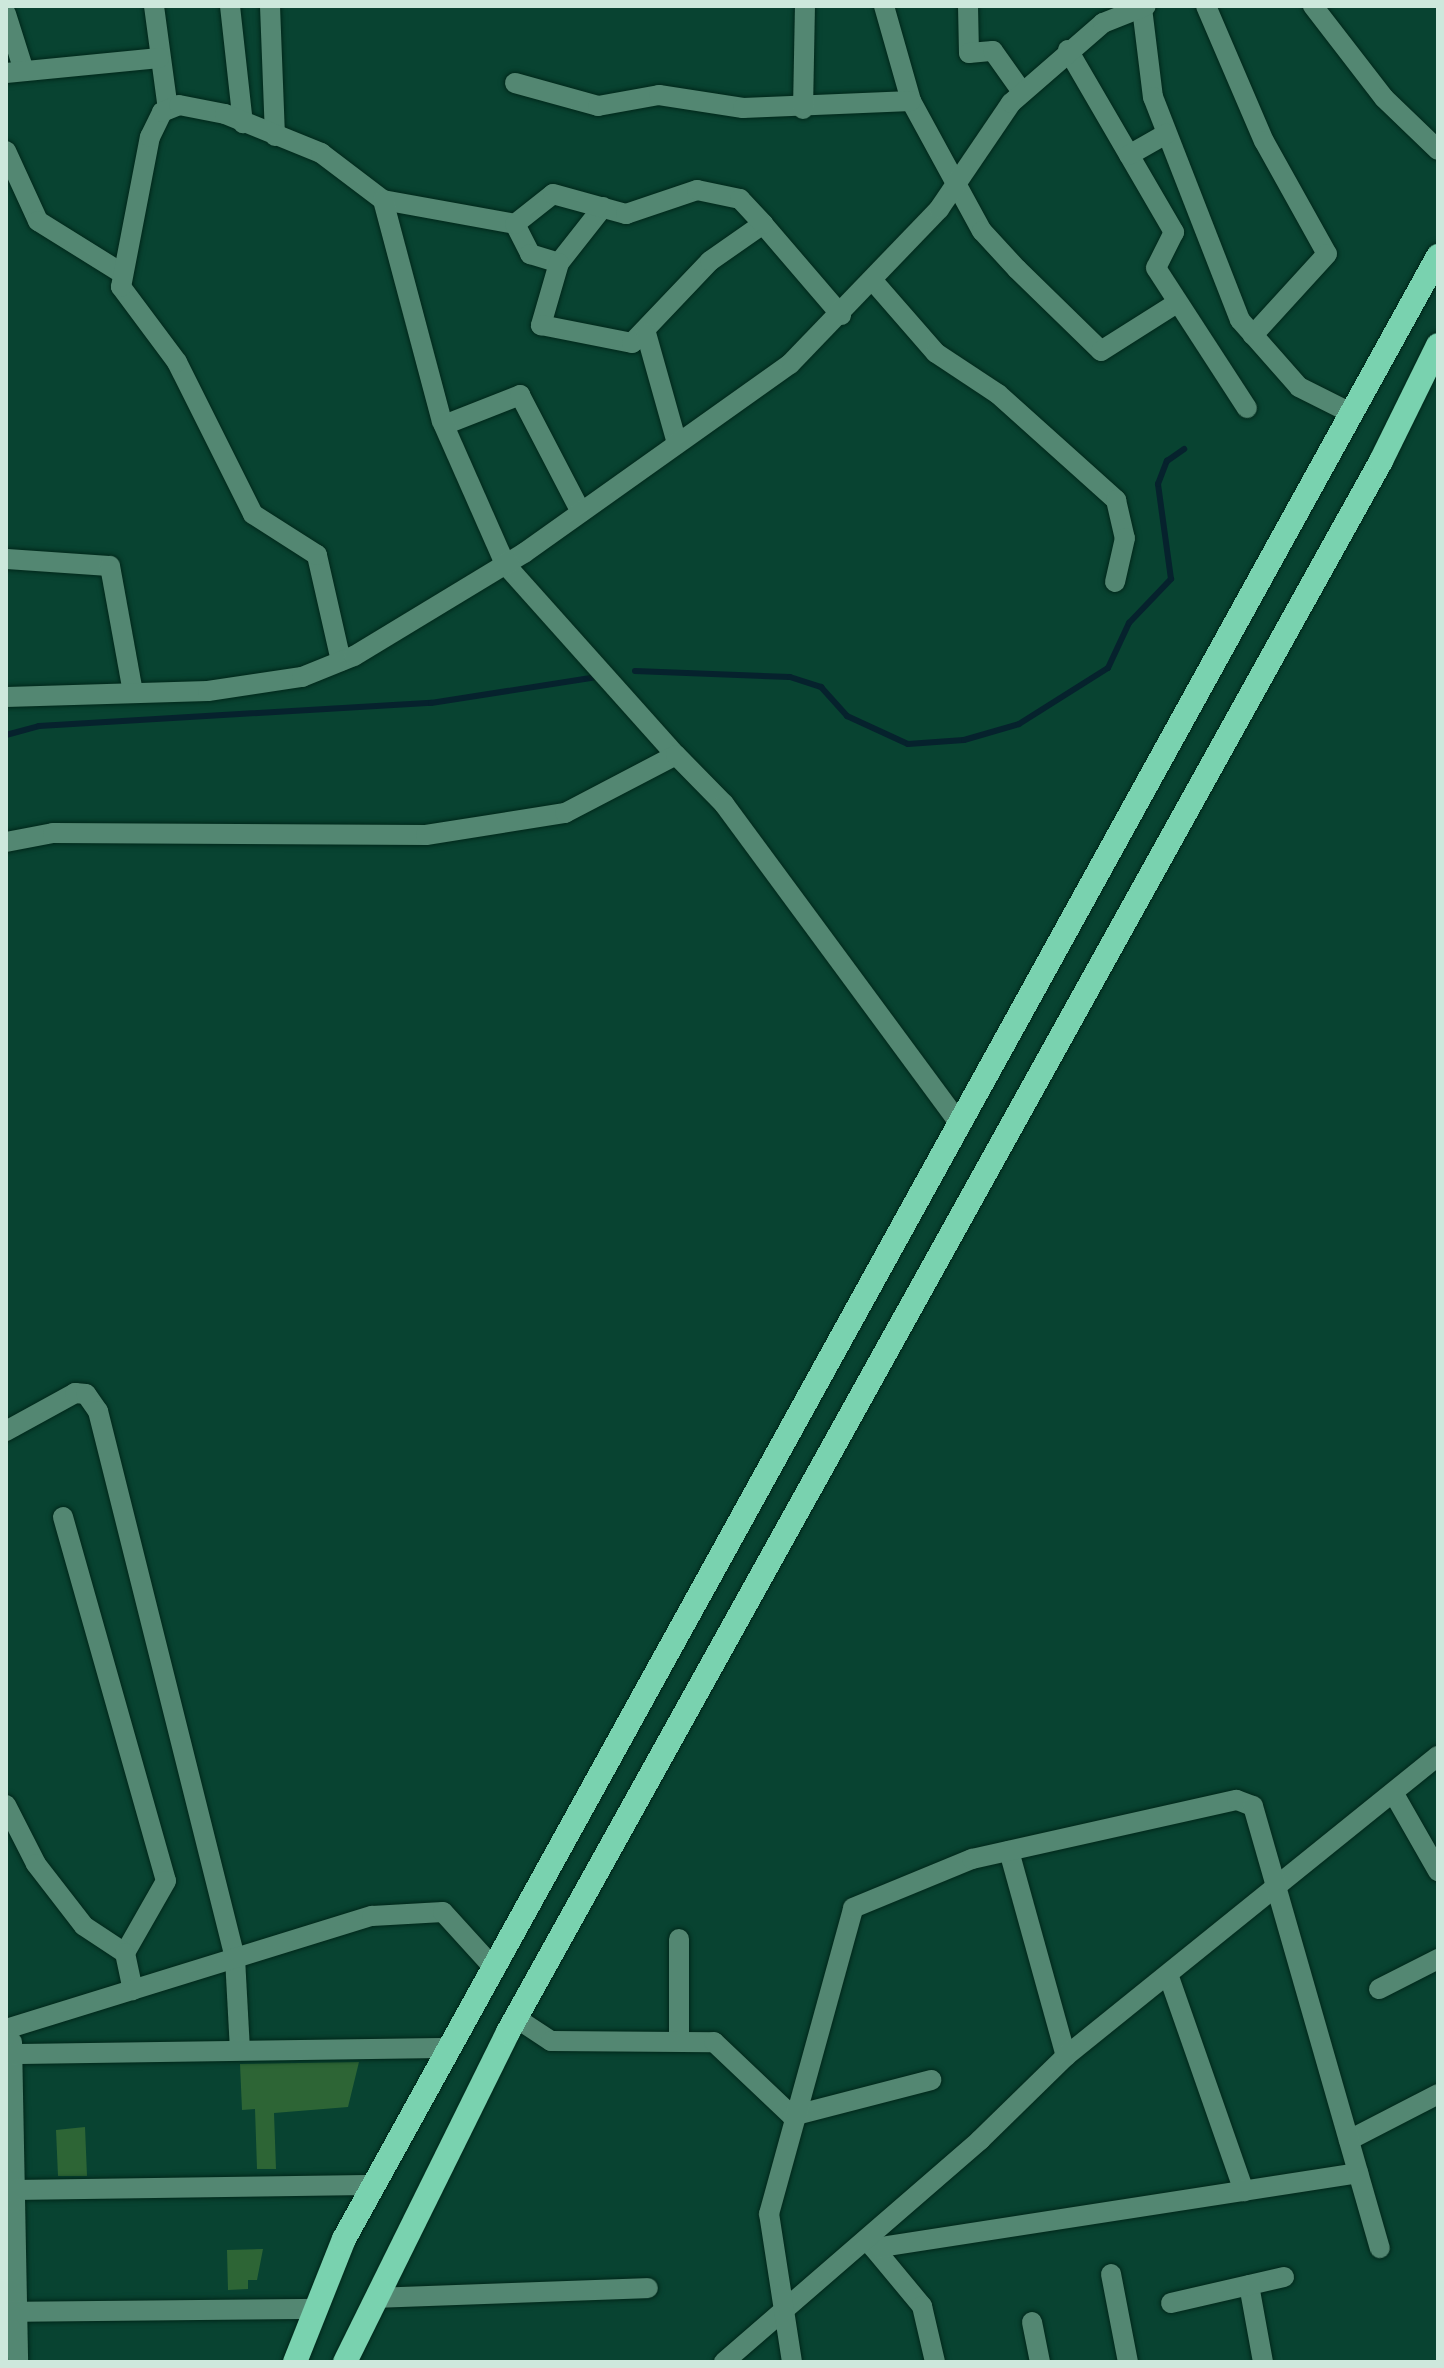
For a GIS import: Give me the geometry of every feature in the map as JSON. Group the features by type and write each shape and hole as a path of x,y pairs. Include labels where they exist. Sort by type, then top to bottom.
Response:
{"highway":[{"path":"295,2362 316,2309 374,2185 1438,256"},
{"path":"345,2362 516,2018 1381,461 1438,345"}],"street":[{"path":"154,6 168,109 150,137 120,272 127,301 177,362 241,498 263,525 317,555 341,661"},
{"path":"230,6 243,123"},
{"path":"270,6 275,136"},
{"path":"803,109 805,6"},
{"path":"884,6 911,101 982,231 1099,350 1177,303"},
{"path":"968,6 969,53 993,51 1022,92"},
{"path":"1206,6 1264,141 1327,254 1253,335"},
{"path":"1313,6 1374,87 1438,150"},
{"path":"6,697 133,692 302,677 341,661 505,564 790,364 874,282 957,186 1022,92 1103,23 1144,7 1153,97 1219,275 1253,335 1299,387 1351,413"},
{"path":"6,14 15,70 159,58"},
{"path":"1068,50 1174,232 1154,264 1247,408"},
{"path":"515,83 581,104 659,95 803,109 911,101"},
{"path":"168,109 205,108 321,153 383,200 515,224 553,194 633,212 697,190 740,199 841,315"},
{"path":"1129,155 1166,134"},
{"path":"6,151 38,221 120,272"},
{"path":"383,200 444,425 505,564 676,755 724,804 965,1118"},
{"path":"603,207 559,263 541,325 632,343 646,333 710,261 763,224"},
{"path":"515,224 530,254 559,263"},
{"path":"874,282 936,353 998,394 1116,500 1125,538 1115,582"},
{"path":"646,333 677,443"},
{"path":"444,425 520,395 581,512"},
{"path":"6,559 110,566 133,692"},
{"path":"6,842 53,833 426,835 565,813 676,755"},
{"path":"6,1431 75,1393 86,1394 98,1411 235,1958 240,2050"},
{"path":"63,1517 166,1881 125,1953 133,1990"},
{"path":"724,2362 782,2309 868,2242 1066,2056 1169,1977 1438,1756"},
{"path":"1394,1794 1438,1871"},
{"path":"792,2362 768,2229 792,2116 853,1908 935,1871 1009,1851 1244,1799 1253,1806 1380,2248"},
{"path":"6,1805 36,1864 84,1926 125,1953"},
{"path":"1009,1851 1066,2056"},
{"path":"18,2362 12,2312 12,2054 9,2028 372,1916 443,1912 494,1968"},
{"path":"679,1939 679,2040"},
{"path":"1379,1989 1438,1959"},
{"path":"1169,1977 1244,2191"},
{"path":"516,2018 551,2041 679,2040 722,2046 792,2116"},
{"path":"12,2054 449,2048"},
{"path":"792,2116 931,2080"},
{"path":"1349,2140 1438,2094"},
{"path":"868,2242 1358,2173"},
{"path":"11,2190 374,2185"},
{"path":"868,2242 922,2306 935,2362"},
{"path":"1111,2274 1128,2362"},
{"path":"1171,2303 1284,2277"},
{"path":"1249,2285 1263,2362"},
{"path":"376,2298 648,2288"},
{"path":"12,2312 316,2309"},
{"path":"1032,2322 1040,2362"}],"building":[{"path":"359,2062 348,2107 274,2113 276,2169 257,2169 255,2109 242,2110 240,2064"},
{"path":"85,2127 87,2176 58,2176 56,2130"},
{"path":"263,2249 257,2280 248,2280 248,2289 228,2290 227,2250"}],"waterway":[{"path":"635,671 790,677 821,687 847,716 908,744 964,740 1019,724 1108,668 1129,623 1171,579 1158,484 1167,461 1184,449"},
{"path":"6,735 39,726 431,703 597,677"}]}
